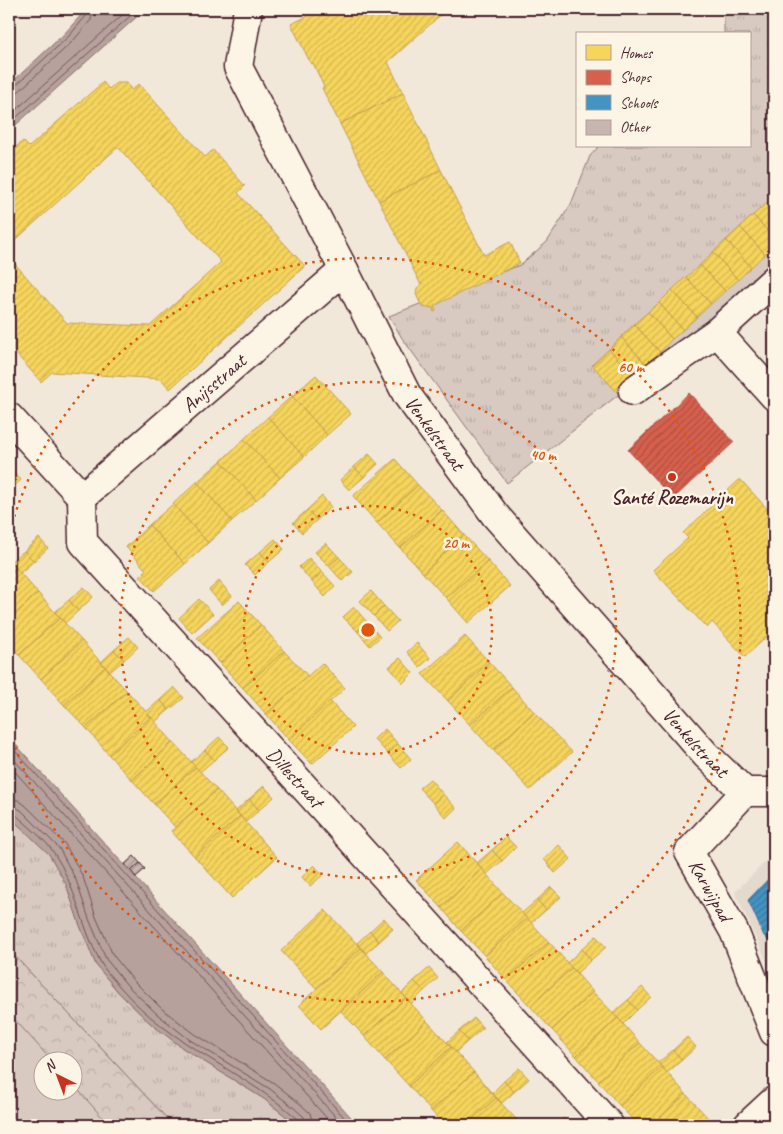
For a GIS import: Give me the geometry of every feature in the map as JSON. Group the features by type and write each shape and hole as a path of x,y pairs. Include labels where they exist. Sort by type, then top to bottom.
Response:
{"street":[{"name":"Venkelstraat","path":"248,9 238,67 344,270 406,395 496,515 706,755 744,792"},
{"name":"Anijsstraat","path":"82,497 344,270"},
{"path":"633,391 716,332 774,280"},
{"path":"716,332 774,396"},
{"path":"9,418 82,497"},
{"name":"Dillestraat","path":"82,497 83,542 609,1125"},
{"path":"744,792 774,792"},
{"name":"Karwijpad","path":"744,792 689,852 734,931 774,1032"},
{"path":"748,1125 774,1101"}],"shaded area":[{"path":"774,853 774,978 735,892"}],"green space":[{"path":"724,9 774,9 774,266 734,303 507,483 402,338 389,316 520,265 547,242 571,204 590,156 597,148 750,148 750,32 724,32"},
{"path":"9,816 49,854 66,884 96,965 119,993 150,1023 184,1049 264,1099 297,1125 173,1125 9,950"},
{"path":"9,950 173,1125 91,1125 78,1102 82,1102 82,1052 32,1052 32,1055 9,1038"},
{"path":"9,1013 44,1052 32,1052 32,1102 82,1102 82,1094 109,1125 9,1125"}],"water":[{"path":"82,9 144,9 9,131 9,85 65,33 82,14"},
{"path":"9,737 358,1125 297,1125 264,1099 184,1049 150,1023 119,993 96,965 66,884 49,854 9,816"}],"building: Homes":[{"path":"323,9 446,10 388,62 403,93 340,124 322,88 324,87 313,63 311,64 291,24"},
{"path":"103,82 109,89 116,83 126,83 132,90 139,84 205,157 213,150 245,186 238,193 305,266 170,389 161,379 52,372 41,382 9,346 9,257 67,323 150,326 221,262 118,147 9,246 9,153 23,141 29,147"},
{"path":"403,93 441,170 379,201 340,124"},
{"path":"441,170 484,255 510,242 520,263 434,306 436,311 434,312 432,307 426,308 420,303 416,294 417,288 421,285 379,201"},
{"path":"774,196 774,209 768,202"},
{"path":"768,202 774,209 774,238 753,215"},
{"path":"753,215 774,238 774,246 765,254 740,227"},
{"path":"740,227 765,254 751,267 726,240"},
{"path":"726,240 751,267 738,280 713,252"},
{"path":"713,252 738,280 725,291 700,265"},
{"path":"700,265 725,291 711,304 686,277"},
{"path":"686,277 711,304 697,317 672,290"},
{"path":"672,290 697,317 683,330 659,303"},
{"path":"659,303 683,330 672,339 648,312"},
{"path":"648,312 672,339 660,352 634,324"},
{"path":"634,324 660,352 646,364 621,337"},
{"path":"621,337 646,364 633,376 609,349"},
{"path":"609,349 635,377 618,393 592,365"},
{"path":"316,375 351,414 327,435 292,396"},
{"path":"292,396 327,435 304,457 268,417"},
{"path":"268,417 304,457 280,478 244,439"},
{"path":"244,439 280,478 256,500 221,461"},
{"path":"369,454 378,464 364,477 354,467"},
{"path":"395,459 418,485 377,523 353,496"},
{"path":"221,461 256,500 232,521 197,482"},
{"path":"354,467 364,477 349,490 340,480"},
{"path":"12,470 21,480 9,491 9,473"},
{"path":"740,479 772,514 774,511 774,630 745,657 712,622 707,628 653,570 688,538 683,533"},
{"path":"197,482 232,521 208,543 173,504"},
{"path":"418,485 442,510 400,548 377,523"},
{"path":"322,496 331,507 317,520 307,510"},
{"path":"173,504 208,543 185,564 149,525"},
{"path":"307,510 317,520 302,533 293,523"},
{"path":"442,510 464,535 423,573 400,548"},
{"path":"149,525 185,564 154,591 140,576 146,570 126,547"},
{"path":"464,535 488,561 446,598 423,573"},
{"path":"39,538 48,548 34,561 24,551"},
{"path":"275,539 284,549 269,562 260,552"},
{"path":"326,543 339,557 329,566 315,552"},
{"path":"24,551 34,561 20,573 10,562"},
{"path":"260,552 269,562 255,575 245,565"},
{"path":"339,557 353,572 342,581 329,566"},
{"path":"309,558 322,572 312,582 299,567"},
{"path":"9,560 16,568 9,574"},
{"path":"488,561 510,586 468,623 446,598"},
{"path":"16,568 38,593 9,620 9,574"},
{"path":"322,572 335,586 325,597 312,582"},
{"path":"219,581 232,596 222,605 209,590"},
{"path":"84,587 93,597 78,611 69,600"},
{"path":"371,591 384,606 374,616 360,601"},
{"path":"38,593 60,618 19,655 9,644 9,620"},
{"path":"199,599 213,614 192,633 179,618"},
{"path":"69,600 78,611 65,623 55,612"},
{"path":"239,601 261,625 220,663 197,638"},
{"path":"384,606 398,621 387,631 374,616"},
{"path":"354,607 367,622 357,631 343,617"},
{"path":"60,618 82,641 41,679 19,655"},
{"path":"367,622 380,637 370,646 357,631"},
{"path":"261,625 284,651 243,688 220,663"},
{"path":"465,636 489,662 448,701 422,674"},
{"path":"129,637 138,647 124,660 114,650"},
{"path":"82,641 105,667 64,705 41,679"},
{"path":"417,643 430,658 420,667 407,652"},
{"path":"114,650 124,660 110,672 101,662"},
{"path":"284,651 308,676 266,714 243,688"},
{"path":"400,658 413,673 403,683 389,667"},
{"path":"489,662 512,687 470,725 448,701"},
{"path":"322,663 345,688 289,740 266,714"},
{"path":"105,667 127,691 86,728 64,705"},
{"path":"174,687 184,698 169,710 160,700"},
{"path":"512,687 534,712 493,750 470,725"},
{"path":"127,691 151,717 109,755 86,728"},
{"path":"160,700 169,710 155,722 146,712"},
{"path":"330,701 353,727 312,764 289,740"},
{"path":"534,712 572,752 530,790 493,750"},
{"path":"151,717 173,742 132,780 109,755"},
{"path":"385,729 398,744 388,754 374,739"},
{"path":"219,737 229,747 214,760 205,750"},
{"path":"173,742 196,767 154,804 132,780"},
{"path":"398,744 411,759 401,768 388,754"},
{"path":"205,750 214,760 200,772 191,762"},
{"path":"196,767 217,790 175,827 154,804"},
{"path":"430,779 443,794 433,803 419,788"},
{"path":"264,786 274,797 259,810 249,799"},
{"path":"217,790 240,816 195,857 171,831"},
{"path":"443,794 456,808 446,818 433,803"},
{"path":"249,799 259,810 246,822 236,811"},
{"path":"240,816 277,857 232,898 195,857"},
{"path":"506,837 516,847 502,861 492,850"},
{"path":"458,842 482,869 441,907 416,880"},
{"path":"559,845 571,859 555,873 544,859"},
{"path":"492,850 502,861 487,874 477,863"},
{"path":"314,865 323,875 310,886 302,877"},
{"path":"482,869 503,893 461,931 441,907"},
{"path":"551,887 561,897 546,910 537,900"},
{"path":"503,893 527,918 485,956 461,931"},
{"path":"537,900 546,910 531,923 522,913"},
{"path":"325,910 361,948 316,988 281,951"},
{"path":"384,918 393,929 379,942 370,931"},
{"path":"527,918 549,942 506,980 485,956"},
{"path":"370,931 379,942 366,953 357,943"},
{"path":"596,936 606,947 591,960 582,949"},
{"path":"549,942 572,968 530,1006 506,980"},
{"path":"361,948 383,972 321,1029 299,1005"},
{"path":"582,949 591,960 577,973 567,963"},
{"path":"429,968 438,978 424,991 414,981"},
{"path":"572,968 593,992 552,1030 530,1006"},
{"path":"383,972 406,998 364,1036 341,1011"},
{"path":"414,981 424,991 411,1004 402,993"},
{"path":"642,987 651,997 637,1010 628,1000"},
{"path":"593,992 618,1018 576,1056 552,1030"},
{"path":"406,998 427,1021 385,1060 364,1036"},
{"path":"628,1000 637,1010 623,1024 613,1013"},
{"path":"474,1018 483,1028 468,1041 459,1031"},
{"path":"618,1018 640,1043 598,1081 576,1056"},
{"path":"427,1021 451,1047 409,1086 385,1060"},
{"path":"459,1031 468,1041 456,1052 447,1042"},
{"path":"687,1037 696,1047 682,1060 673,1050"},
{"path":"640,1043 662,1067 620,1106 598,1081"},
{"path":"451,1047 474,1072 431,1111 409,1086"},
{"path":"673,1050 682,1060 667,1073 658,1063"},
{"path":"662,1067 686,1094 652,1125 638,1125 620,1106"},
{"path":"519,1068 529,1079 514,1092 504,1081"},
{"path":"474,1072 496,1098 466,1125 444,1125 431,1111"},
{"path":"504,1081 514,1092 502,1103 492,1093"},
{"path":"686,1094 709,1119 712,1125 652,1125"},
{"path":"496,1098 519,1122 515,1125 466,1125"},
{"path":"564,1118 571,1125 555,1125"}],"building: Shops":[{"path":"689,393 734,442 673,499 628,450"}],"building: Schools":[{"path":"774,873 774,957 773,945 764,936 748,900"}],"building: Other":[{"path":"134,856 140,863 131,871 125,864"},
{"path":"140,863 145,869 136,877 131,871"}],"place":[{"name":"Santé Rozemarijn","path":"672,477"}]}
